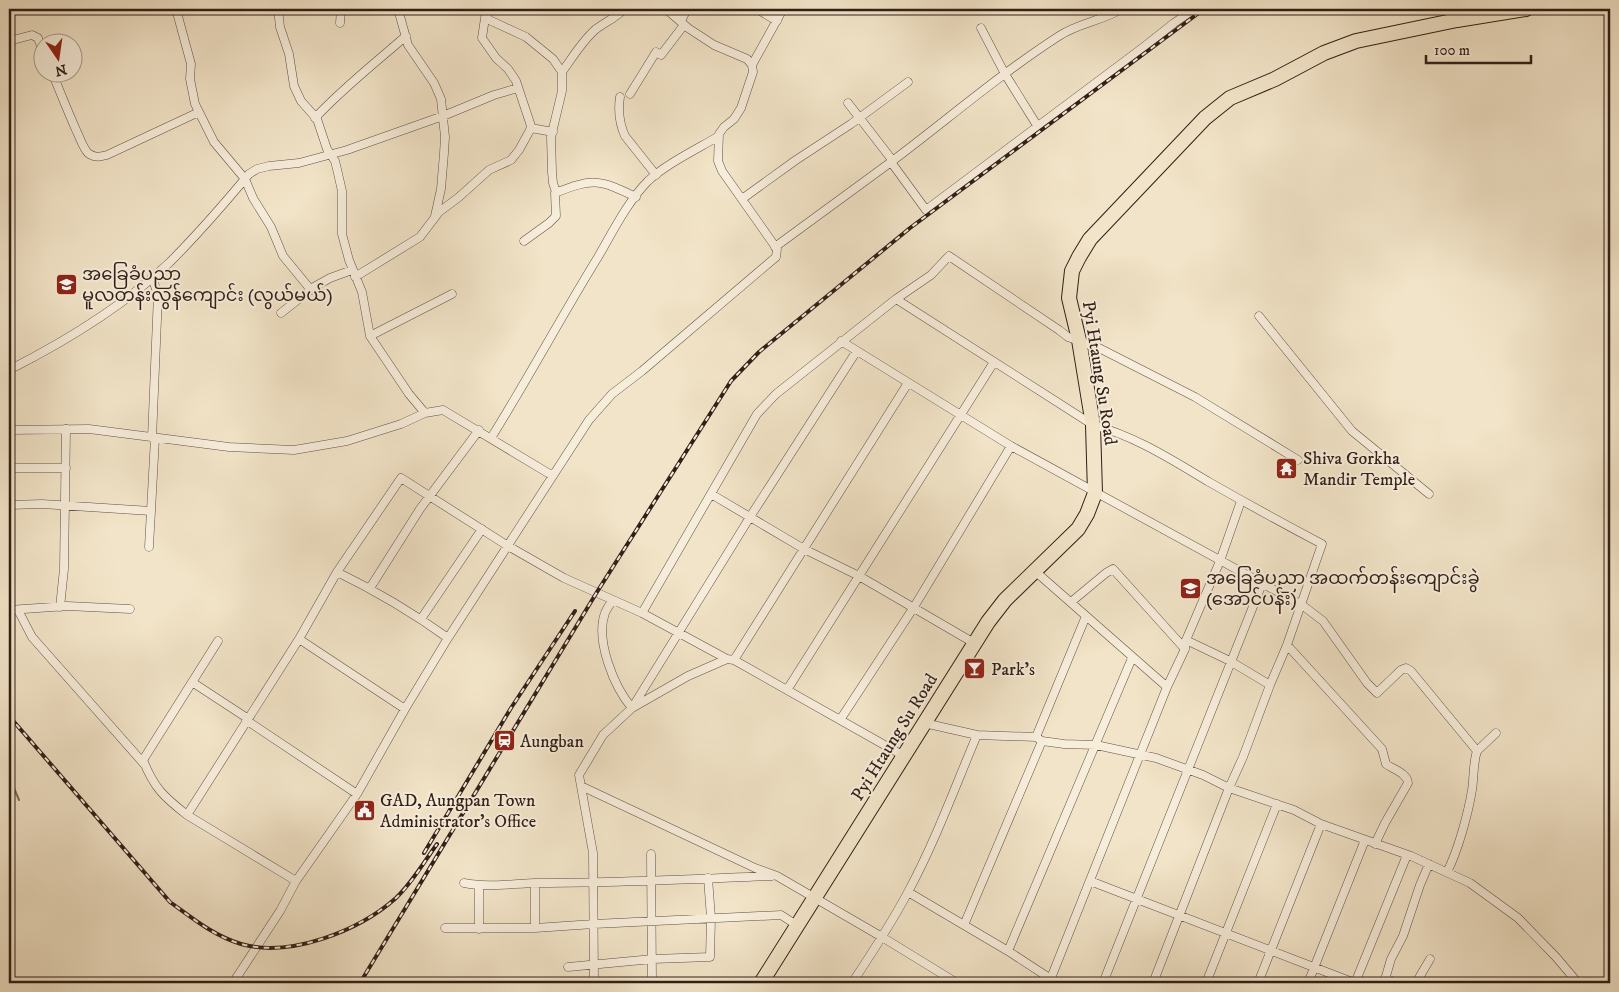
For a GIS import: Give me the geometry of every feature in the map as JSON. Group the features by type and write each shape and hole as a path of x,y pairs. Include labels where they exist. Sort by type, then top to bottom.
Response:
{"highway":[{"name":"Pyi Htaung Su Road","path":"762,983 974,643 1005,600 1036,572 1078,529 1087,514 1095,493 1093,425 1079,340 1069,298 1072,271 1078,257 1090,239 1205,118 1230,98 1275,79 1324,53 1356,41 1457,20 1526,9"}],"street":[{"path":"176,9 191,64 190,79 195,104 214,142 245,179 253,198 271,227 283,256 311,290"},
{"path":"278,9 280,27 289,54 294,86 301,101 315,118 327,149 338,169 342,191 342,234 362,292 370,336 409,394 425,413"},
{"path":"340,23 341,9"},
{"path":"398,9 408,45 434,83 441,99 444,154 441,189 434,218"},
{"path":"281,313 330,278 354,273 420,237 434,218 490,170 511,160 519,150 531,128 518,88 508,69 496,58 482,38 485,18 490,9"},
{"path":"562,72 586,39 624,9"},
{"path":"491,438 553,330 636,197 648,181 719,136 741,108 753,72 752,65 748,59 714,45 682,23 666,9"},
{"path":"630,94 656,52 661,55 682,23 687,9"},
{"path":"758,9 777,21"},
{"path":"752,65 783,9"},
{"path":"775,246 892,162 1005,74 1060,35 1122,9"},
{"path":"848,103 926,210 1195,9"},
{"path":"485,18 526,37 553,59 562,72 562,91 552,132 552,172 556,192 556,216 524,241"},
{"path":"980,28 1005,74 1038,127"},
{"path":"9,41 32,35"},
{"path":"315,118 344,89 406,36"},
{"path":"56,82 83,145 93,156 107,155 199,112"},
{"path":"742,199 908,82"},
{"path":"9,370 68,337 128,298 190,241 245,179 257,169 299,163 331,155 443,116 494,95 518,88"},
{"path":"620,97 620,116 625,136 656,175"},
{"path":"531,128 552,132"},
{"path":"233,983 280,911 296,881 357,794 448,638 589,420 612,394 642,371 776,257 777,250 775,246 722,171 718,161 719,136"},
{"path":"556,192 594,182 617,188 636,197"},
{"path":"642,613 757,414 776,394 841,341 931,275 949,256 1068,338 1099,348 1195,397 1298,460"},
{"path":"149,546 158,295 152,277"},
{"path":"370,336 452,294"},
{"path":"896,299 1093,425 1112,430 1151,448 1242,501 1322,544 1287,646 1229,788 1154,983"},
{"path":"1258,316 1352,430 1429,494"},
{"path":"841,341 1011,446 1302,606 1323,621 1377,693 1401,670 1406,668 1411,671 1476,750"},
{"path":"632,708 750,517 856,352"},
{"path":"787,690 994,362"},
{"path":"594,983 593,853 579,775 603,736 632,708 688,676 731,659 804,549 908,383"},
{"path":"9,430 88,429 229,447 294,450 347,441 401,424 425,413 443,410 553,476"},
{"path":"60,607 64,569 66,429"},
{"path":"370,588 431,495 478,430"},
{"path":"840,720 914,607 1011,446"},
{"path":"9,468 66,468"},
{"path":"187,815 299,639 337,572 401,478 431,495 508,546 564,578 642,613 731,659 904,756"},
{"path":"711,494 804,549 859,576 974,643"},
{"path":"908,892 1008,950 1050,981 1167,686 1185,649 1186,640 1220,561 1242,501"},
{"path":"9,505 42,504 150,511"},
{"path":"421,619 482,529"},
{"path":"1071,602 1113,569 1185,649"},
{"path":"337,572 370,588 448,638"},
{"path":"1036,572 1132,658 1167,686"},
{"path":"1103,983 1262,584"},
{"path":"613,600 605,614 603,633 606,652 609,668 616,684 624,699 632,708"},
{"path":"9,610 60,607 130,609"},
{"path":"18,610 32,637 145,765"},
{"path":"964,925 1086,616"},
{"path":"299,639 405,709"},
{"path":"1186,640 1270,685"},
{"path":"218,641 143,760 152,782 161,793 187,815 296,881"},
{"path":"1287,646 1382,748 1386,764 1408,780 1408,784 1375,844"},
{"path":"1008,950 1132,658"},
{"path":"192,682 357,794"},
{"path":"924,723 977,735 1039,739 1064,744 1096,745 1140,754 1203,776 1229,788 1294,810 1321,824 1430,864 1470,883 1518,918 1578,983"},
{"path":"1446,872 1454,859 1465,819 1472,790 1476,750 1496,733"},
{"path":"852,983 908,892 977,735"},
{"path":"581,786 755,868 777,876 957,983"},
{"path":"1206,983 1277,804"},
{"path":"1258,983 1321,824"},
{"path":"1308,983 1365,840"},
{"path":"651,854 652,983"},
{"path":"1090,881 1355,983 1407,855"},
{"path":"1396,983 1384,981 1391,959 1403,936 1420,885 1430,864"},
{"path":"464,883 479,886 535,883 652,882 777,876"},
{"path":"568,966 710,957 711,918 708,878"},
{"path":"535,883 535,928"},
{"path":"479,886 479,929"},
{"path":"445,928 535,928 781,915 798,926"},
{"path":"1416,983 1430,959"}],"waterway":[{"path":"9,776 19,800"}],"railway":[{"path":"360,983 597,592 731,381 759,352 910,228 1204,9"},
{"path":"424,853 511,708 575,611"},
{"path":"9,716 170,902 212,931 241,944 260,947 281,947 323,939 344,931 381,910 396,898 413,879 437,844"}],"place":[{"name":"အခြေခံပညာ မူလတန်းလွန်ကျောင်း (လွယ်မယ်)","path":"66,284"},
{"name":"Shiva Gorkha Mandir Temple","path":"1287,468"},
{"name":"အခြေခံပညာ အထက်တန်းကျောင်းခွဲ (အောင်ပန်း)","path":"1190,588"},
{"name":"Park's","path":"975,669"},
{"name":"Aungban","path":"504,741"},
{"name":"GAD, Aungpan Town Administrator's Office","path":"364,810"}]}
